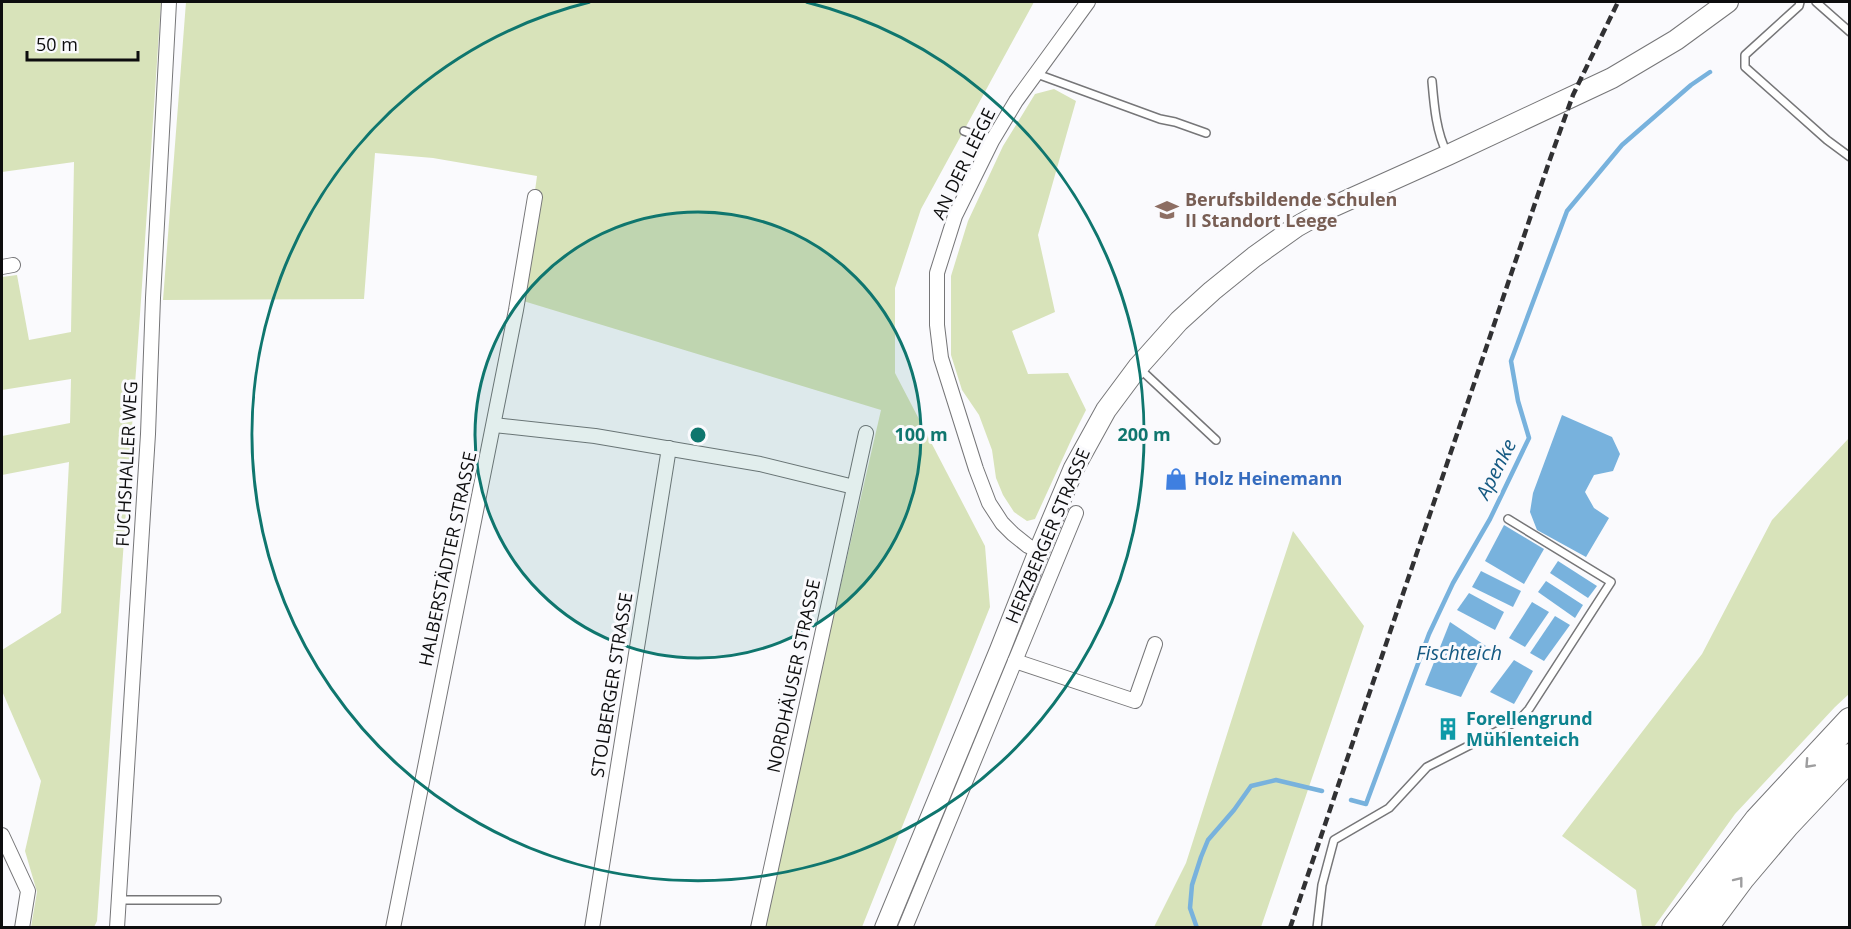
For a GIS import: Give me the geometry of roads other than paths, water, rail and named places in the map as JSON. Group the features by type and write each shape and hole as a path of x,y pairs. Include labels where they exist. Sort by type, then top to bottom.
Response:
{"highway":[{"path":"1676,927 1758,820 1850,721"},
{"path":"1704,927 1756,860 1850,757"}],"street":[{"name":"FUCHSHALLER WEG","path":"117,927 148,434 169,2"},
{"name":"AN DER LEEGE","path":"1039,551 1028,546 1002,523 989,503 976,469 941,358 937,325 937,273 955,216 992,141 1017,101 1088,2"},
{"name":"HERZBERGER STRASSE","path":"885,927 1074,468 1106,410 1138,367 1179,321 1254,257 1296,227 1330,208 1611,78 1676,40 1728,2"},
{"name":"HALBERSTÄDTER STRASSE","path":"393,927 494,425 535,197"},
{"path":"494,425 595,436 669,448 760,464 854,487"},
{"name":"NORDHÄUSER STRASSE","path":"758,927 866,433"},
{"name":"STOLBERGER STRASSE","path":"592,927 669,448"},
{"name":"HERZBERGER STRASSE","path":"906,927 1076,513"},
{"path":"1015,661 1135,701 1155,644"},
{"path":"2,835 28,891 22,927"}],"lane":[{"path":"1800,2 1799,6 1745,55 1745,67 1827,140 1850,156"},
{"path":"1816,2 1850,32"},
{"path":"1037,74 1206,133"},
{"path":"1432,81 1433,100 1441,137 1448,155"},
{"path":"964,131 992,141"},
{"path":"1138,367 1216,440"},
{"path":"1317,927 1322,885 1334,840 1389,808 1427,767 1519,720 1529,709 1611,582 1508,519"},
{"path":"120,900 218,900"}],"water":[{"path":"1562,415 1612,437 1620,454 1613,471 1594,475 1585,492 1594,508 1609,518 1586,557 1537,530 1530,512 1533,493"},
{"path":"1504,525 1544,549 1524,584 1485,561"},
{"path":"1558,561 1597,586 1588,598 1550,573"},
{"name":"Fischteich","path":"1481,571 1521,591 1513,607 1472,587"},
{"path":"1546,581 1583,605 1575,618 1538,592"},
{"name":"Fischteich","path":"1469,593 1504,612 1495,630 1457,610"},
{"name":"Fischteich","path":"1532,602 1549,612 1525,647 1509,638"},
{"name":"Fischteich","path":"1555,616 1570,625 1544,661 1530,653"},
{"name":"Fischteich","path":"1450,622 1486,646 1461,697 1425,685"},
{"name":"Fischteich","path":"1514,660 1533,671 1514,704 1490,692"}],"waterway":[{"name":"Apenke","path":"1351,800 1366,804 1429,634 1453,583 1490,519 1529,438 1518,401 1511,361 1567,211 1622,145 1691,85 1710,72"},
{"name":"Apenke","path":"1197,928 1190,908 1192,885 1201,857 1208,840 1251,786 1276,780 1322,791"}],"railway":[{"path":"1290,928 1549,162 1573,95 1618,2"}],"place":[{"name":"Berufsbildende Schulen II Standort Leege","path":"1167,210"},
{"name":"Holz Heinemann","path":"1176,479"},
{"name":"Forellengrund Mühlenteich","path":"1448,729"}]}
